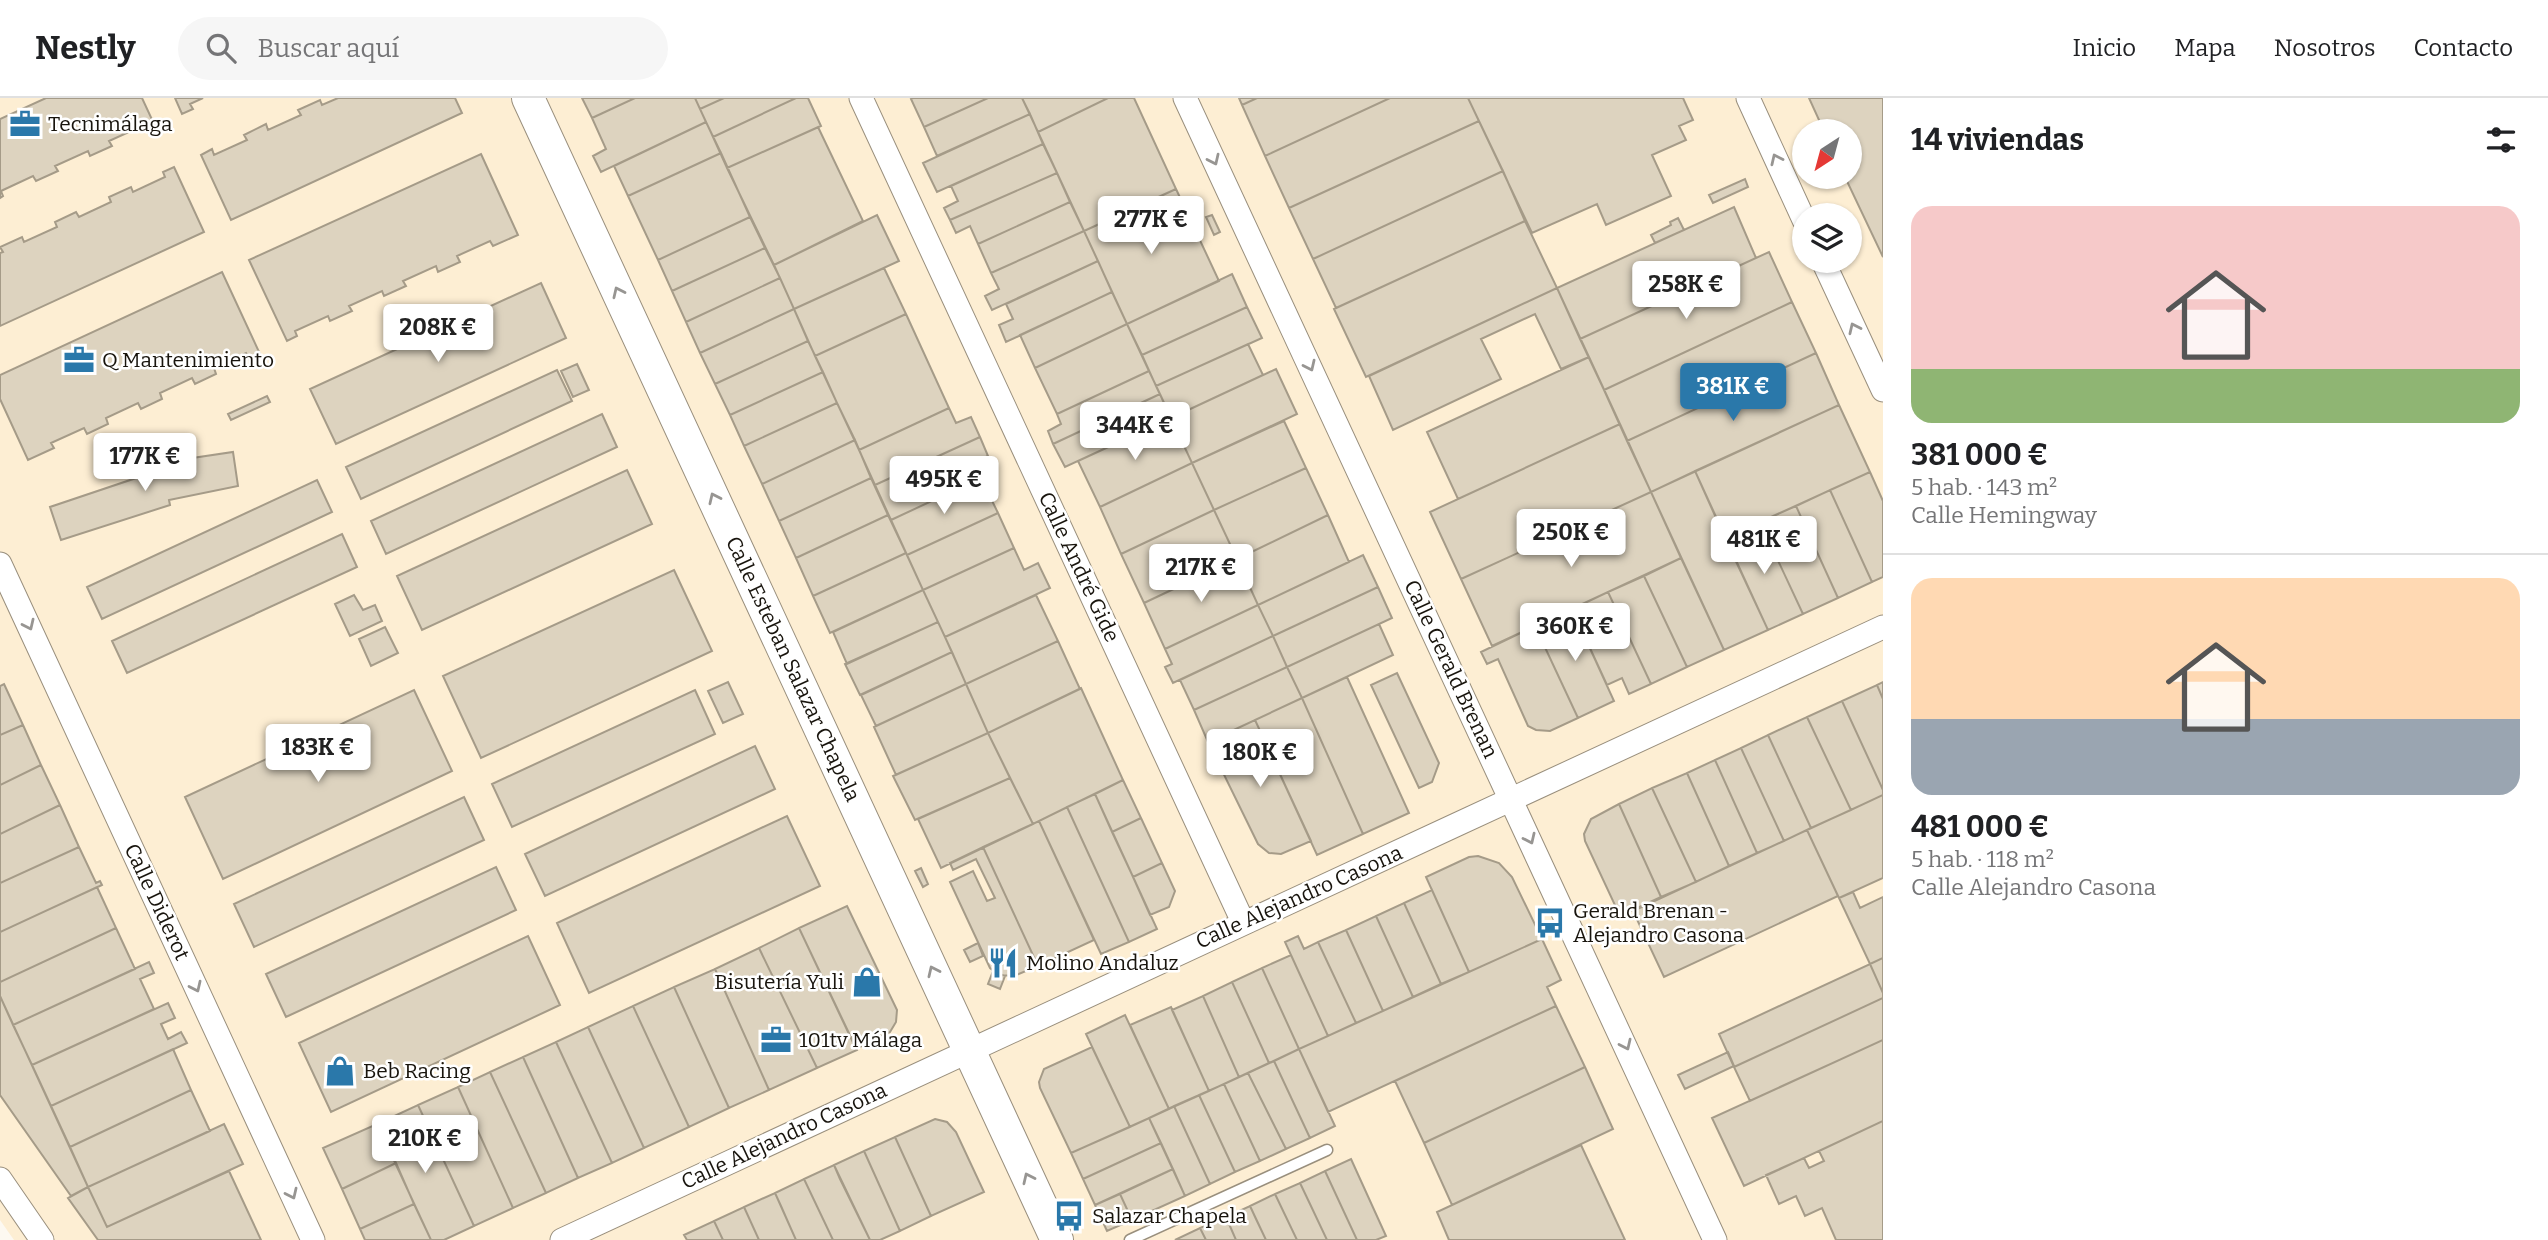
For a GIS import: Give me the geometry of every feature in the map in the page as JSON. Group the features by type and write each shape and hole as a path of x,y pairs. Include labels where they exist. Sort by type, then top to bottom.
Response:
{"street":[{"name":"Calle Esteban Salazar Chapela","path":"528,98 1057,1240"},
{"name":"Calle André Gide","path":"861,98 1243,922"},
{"name":"Calle Gerald Brenan","path":"1185,98 1715,1240"},
{"path":"1748,98 1796,203"},
{"path":"1829,273 1883,390"},
{"name":"Calle Diderot","path":"0,564 313,1240"},
{"name":"Calle Alejandro Casona","path":"562,1240 1883,626"},
{"path":"0,1179 42,1240"}],"lane":[{"path":"1130,1240 1326,1150"}],"shaded area":[{"path":"0,98 1883,98 1883,1240 14,1240 0,1220"}],"building":[{"path":"46,98 142,98 155,126 144,131 142,126 109,141 112,146 90,156 88,151 55,166 58,171 36,181 33,176 1,191 3,196 0,198 0,119"},
{"path":"175,98 203,98 190,104 193,109 182,114"},
{"path":"338,98 455,98 462,113 231,220 201,155 212,149 214,155 247,140 244,135 266,124 268,130 301,115 298,110 320,100 322,105"},
{"path":"582,98 635,98 592,118"},
{"path":"635,98 695,98 706,122 601,172 593,156 606,149 592,118"},
{"path":"695,98 724,98 700,109"},
{"path":"724,98 796,98 713,137 700,109"},
{"path":"796,98 808,98 821,126 727,168 713,137"},
{"path":"988,98 924,127 911,99"},
{"path":"988,98 1022,98 1030,114 937,156 924,127"},
{"path":"1022,98 1108,98 1038,132"},
{"path":"1108,98 1134,98 1176,189 1084,231 1038,132"},
{"path":"1239,98 1257,98 1242,105"},
{"path":"1257,98 1390,98 1265,156 1242,105"},
{"path":"1390,98 1468,98 1479,121 1289,208 1265,156"},
{"path":"1468,98 1683,98 1693,120 1679,126 1686,140 1652,155 1671,196 1606,225 1597,204 1532,233"},
{"path":"1809,98 1883,98 1883,257 1862,213 1862,203 1857,203 1851,189 1862,189 1862,119 1819,119"},
{"path":"1030,114 1043,144 937,192 923,163"},
{"path":"1479,121 1503,171 1313,259 1289,208"},
{"path":"706,122 721,153 628,196 614,166"},
{"path":"818,127 863,221 774,265 727,168"},
{"path":"1043,144 1057,173 950,220 944,208 958,201 951,186"},
{"path":"721,153 750,217 658,260 628,196"},
{"path":"481,154 518,235 493,246 490,241 457,256 460,262 438,272 436,266 403,281 406,286 384,296 382,291 349,306 352,311 330,321 328,316 295,331 297,336 287,341 249,260"},
{"path":"174,167 204,232 0,326 0,253 3,252 0,247 22,237 24,242 57,227 55,222 76,212 79,217 111,202 109,197 131,187 133,192 165,177 163,172"},
{"path":"1503,171 1525,221 1336,308 1313,259"},
{"path":"1057,173 1070,202 978,244 970,226 956,233 950,220"},
{"path":"1745,179 1748,187 1713,203 1709,195"},
{"path":"1176,189 1219,281 1127,324 1084,231"},
{"path":"1070,202 1084,231 991,273 978,244"},
{"path":"1734,207 1756,258 1580,339 1557,288"},
{"path":"877,215 899,261 794,309 774,265"},
{"path":"1212,215 1220,232 1214,235 1206,217"},
{"path":"750,217 765,248 672,291 658,260"},
{"path":"1678,218 1684,230 1655,243 1651,235 1671,225 1670,222"},
{"path":"1525,221 1557,288 1366,377 1334,309"},
{"path":"1084,231 1098,261 992,310 985,296 999,289 991,273"},
{"path":"765,248 780,278 686,322 672,291"},
{"path":"1769,252 1792,302 1604,390 1580,339"},
{"path":"1098,261 1112,292 1006,342 999,325 1013,319 1006,304"},
{"path":"884,268 906,314 815,356 794,309"},
{"path":"222,272 260,354 249,359 246,353 214,368 216,374 195,384 192,378 160,393 162,399 141,409 138,403 106,418 108,424 87,434 84,428 51,443 54,448 28,460 0,399 0,375"},
{"path":"1232,274 1247,307 1142,355 1127,324"},
{"path":"780,278 794,309 700,353 686,322"},
{"path":"541,283 566,338 336,444 310,389"},
{"path":"1557,288 1589,357 1561,369 1535,314 1481,339 1501,379 1393,430 1369,376"},
{"path":"1112,292 1127,324 1035,368 1020,335"},
{"path":"1792,302 1816,353 1627,441 1604,390"},
{"path":"1247,307 1262,338 1156,386 1142,355"},
{"path":"794,309 808,341 715,384 700,353"},
{"path":"906,314 949,408 859,450 815,356"},
{"path":"1127,324 1149,371 1057,414 1035,368"},
{"path":"808,341 823,372 730,415 715,384"},
{"path":"1248,344 1263,375 1171,418 1156,386"},
{"path":"1816,353 1839,405 1651,492 1627,441"},
{"path":"1589,357 1620,424 1458,499 1427,432"},
{"path":"577,364 589,390 573,397 561,371"},
{"path":"1276,369 1297,414 1192,463 1171,418"},
{"path":"557,370 572,401 361,499 346,467"},
{"path":"1149,371 1160,394 1053,444 1048,431 1061,424 1057,414"},
{"path":"823,372 837,403 744,446 730,415"},
{"path":"1160,394 1171,418 1065,467 1053,444"},
{"path":"267,396 270,402 231,420 228,414"},
{"path":"837,403 855,440 762,484 744,446"},
{"path":"1839,405 1870,472 1725,538 1695,471"},
{"path":"949,408 956,423 971,417 980,437 875,485 859,450"},
{"path":"602,414 617,447 386,554 371,521"},
{"path":"1171,418 1192,463 1100,507 1078,461"},
{"path":"1284,421 1306,468 1214,510 1192,463"},
{"path":"1620,424 1651,492 1461,579 1430,512"},
{"path":"980,437 988,456 974,462 981,478 891,520 875,485"},
{"path":"855,440 871,478 779,521 762,484"},
{"path":"233,452 238,486 169,500 170,505 61,540 50,507 148,474 145,465"},
{"path":"1192,463 1214,510 1121,554 1100,507"},
{"path":"1306,468 1328,515 1237,559 1214,510"},
{"path":"627,470 652,524 422,630 397,576"},
{"path":"1695,471 1768,630 1724,650 1651,492"},
{"path":"1870,472 1883,501 1883,577 1872,582 1830,490"},
{"path":"871,478 888,515 796,558 779,521"},
{"path":"981,478 998,513 907,555 891,520"},
{"path":"317,480 332,512 102,619 87,587"},
{"path":"1830,490 1872,582 1838,598 1796,506"},
{"path":"1651,492 1681,558 1492,646 1461,579"},
{"path":"1796,506 1838,598 1803,614 1760,522"},
{"path":"1214,510 1237,559 1144,603 1121,554"},
{"path":"998,513 1014,548 923,590 907,555"},
{"path":"888,515 906,553 813,596 796,558"},
{"path":"1328,515 1349,562 1258,605 1237,559"},
{"path":"1760,522 1803,614 1768,630 1725,538"},
{"path":"342,534 357,567 127,673 112,641"},
{"path":"1014,548 1024,570 1038,563 1050,588 945,637 923,590"},
{"path":"906,553 923,590 830,633 813,596"},
{"path":"1363,555 1378,587 1273,636 1258,605"},
{"path":"1681,558 1724,650 1687,667 1644,576"},
{"path":"1237,559 1258,605 1165,649 1144,603"},
{"path":"674,570 712,651 481,758 443,676"},
{"path":"1644,576 1687,667 1651,684 1608,592"},
{"path":"1378,587 1392,618 1287,667 1273,636"},
{"path":"923,590 938,622 847,664 833,632"},
{"path":"1608,592 1651,684 1629,694 1622,678 1607,685 1572,609"},
{"path":"354,595 363,610 375,605 382,621 350,636 335,604"},
{"path":"1036,595 1058,641 966,684 945,637"},
{"path":"1258,605 1273,636 1173,683 1165,667 1172,664 1165,649"},
{"path":"1572,609 1614,701 1578,718 1535,626"},
{"path":"938,622 952,652 860,695 845,664"},
{"path":"1379,624 1393,655 1302,698 1287,667"},
{"path":"1535,626 1578,718 1550,731 1536,730 1528,726 1498,659 1487,664 1481,652"},
{"path":"385,627 398,653 371,666 359,639"},
{"path":"1273,636 1287,667 1194,710 1180,680"},
{"path":"1058,641 1080,689 988,733 966,684"},
{"path":"952,652 966,684 876,726 861,695"},
{"path":"1287,667 1302,698 1208,742 1194,710"},
{"path":"1397,673 1439,763 1432,782 1419,788 1371,685"},
{"path":"1347,677 1409,813 1363,834 1302,698"},
{"path":"728,682 743,714 723,723 708,691"},
{"path":"1883,682 1883,699 1877,685"},
{"path":"4,684 23,725 0,735 0,686"},
{"path":"966,684 988,733 896,775 874,727"},
{"path":"1877,685 1883,699 1883,790 1842,701"},
{"path":"1081,688 1123,780 1033,824 988,733"},
{"path":"414,690 452,771 223,879 185,797"},
{"path":"695,690 715,734 512,827 492,784"},
{"path":"1302,698 1363,834 1317,855 1255,720"},
{"path":"1842,701 1883,790 1883,795 1851,810 1807,717"},
{"path":"1807,717 1851,810 1811,828 1768,735"},
{"path":"1255,720 1311,841 1281,854 1269,853 1258,844 1208,742"},
{"path":"23,725 41,765 0,785 0,735"},
{"path":"988,733 1010,778 915,820 893,776"},
{"path":"1768,735 1811,828 1784,841 1741,748"},
{"path":"755,746 775,789 545,896 525,854"},
{"path":"1741,748 1784,841 1757,853 1715,760"},
{"path":"1715,760 1757,853 1729,866 1687,773"},
{"path":"41,765 60,805 0,834 0,785"},
{"path":"1687,773 1729,866 1696,882 1652,788"},
{"path":"1010,778 1033,824 941,868 918,819"},
{"path":"1123,780 1141,818 1112,832 1095,794"},
{"path":"1652,788 1696,882 1661,897 1619,804"},
{"path":"1095,794 1157,929 1129,942 1067,807"},
{"path":"1883,795 1883,878 1839,898 1807,830"},
{"path":"464,797 484,840 254,947 234,904"},
{"path":"1619,804 1661,897 1620,916 1584,834 1591,819"},
{"path":"60,805 79,847 0,883 0,834"},
{"path":"1067,807 1129,942 1101,954 1039,821"},
{"path":"787,816 820,886 589,993 557,923"},
{"path":"1141,818 1162,863 1133,877 1112,832"},
{"path":"1039,821 1094,940 1038,966 983,847"},
{"path":"1807,830 1838,896 1664,977 1633,911"},
{"path":"79,847 96,883 100,881 102,885 0,932 0,883"},
{"path":"983,847 1038,966 1014,976 999,975 990,968 950,882 973,871 987,901 995,898 976,859 953,870 950,863"},
{"path":"1478,856 1499,863 1512,877 1542,939 1469,972 1426,877 1469,857"},
{"path":"1162,863 1175,891 1169,907 1150,915 1133,877"},
{"path":"496,867 516,910 286,1017 266,974"},
{"path":"921,868 928,884 923,887 915,871"},
{"path":"97,887 116,928 0,982 0,932"},
{"path":"1432,890 1469,972 1441,984 1404,903"},
{"path":"1853,892 1860,908 1883,897 1883,958 1870,964 1839,898"},
{"path":"1404,903 1441,984 1413,997 1376,916"},
{"path":"847,906 897,1010 896,1022 890,1032 856,1049 799,928"},
{"path":"1376,916 1413,997 1383,1011 1346,930"},
{"path":"116,928 135,969 13,1025 0,996 0,982"},
{"path":"799,928 857,1050 817,1068 759,948"},
{"path":"1346,930 1383,1011 1356,1023 1318,942"},
{"path":"528,936 560,1005 331,1112 299,1043"},
{"path":"1298,936 1304,949 1318,942 1356,1023 1328,1036 1285,942"},
{"path":"1542,939 1561,980 1547,987 1556,1006 1328,1112 1299,1049"},
{"path":"978,943 983,956 970,962 964,950"},
{"path":"759,948 817,1068 769,1090 715,969"},
{"path":"1291,955 1328,1036 1299,1049 1262,968"},
{"path":"1883,958 1883,993 1870,964"},
{"path":"149,962 154,973 140,979 154,1009 32,1065 13,1025"},
{"path":"1870,964 1883,998 1734,1067 1719,1034"},
{"path":"1262,968 1299,1049 1269,1063 1232,982"},
{"path":"715,969 769,1090 729,1108 674,987"},
{"path":"993,971 1005,976 1000,989 988,984"},
{"path":"1232,982 1269,1063 1239,1077 1203,996"},
{"path":"674,987 729,1108 689,1127 633,1006"},
{"path":"0,996 88,1187 71,1196 0,1095"},
{"path":"1203,996 1239,1077 1209,1091 1172,1010"},
{"path":"1883,998 1883,1040 1750,1101 1734,1067"},
{"path":"168,1003 175,1018 161,1024 168,1039 181,1032 187,1043 51,1106 32,1065"},
{"path":"633,1006 689,1127 644,1148 588,1027"},
{"path":"1556,1006 1585,1067 1424,1143 1395,1081"},
{"path":"1171,1007 1209,1091 1169,1109 1130,1025"},
{"path":"1125,1015 1169,1109 1130,1127 1086,1034"},
{"path":"588,1027 644,1148 612,1163 556,1042"},
{"path":"1883,1040 1883,1121 1744,1186 1712,1118"},
{"path":"556,1042 612,1163 578,1178 523,1057"},
{"path":"1092,1047 1130,1127 1071,1153 1039,1082 1044,1069"},
{"path":"173,1049 191,1090 70,1147 51,1106"},
{"path":"1299,1049 1335,1126 1310,1138 1274,1061"},
{"path":"1728,1052 1734,1066 1685,1089 1678,1075"},
{"path":"523,1057 578,1178 546,1193 490,1072"},
{"path":"1274,1061 1310,1138 1286,1149 1248,1073"},
{"path":"1585,1067 1613,1129 1452,1205 1424,1143"},
{"path":"490,1072 546,1193 513,1208 458,1087"},
{"path":"1248,1073 1286,1149 1260,1161 1224,1084"},
{"path":"1224,1084 1260,1161 1235,1172 1199,1095"},
{"path":"458,1087 513,1208 474,1226 418,1105"},
{"path":"191,1090 210,1131 88,1187 70,1147"},
{"path":"1199,1095 1235,1172 1210,1184 1174,1106"},
{"path":"418,1105 474,1226 444,1240 431,1240 377,1124"},
{"path":"1174,1106 1210,1184 1185,1196 1149,1118"},
{"path":"1149,1118 1161,1143 1083,1179 1071,1153"},
{"path":"935,1119 947,1122 956,1132 984,1192 931,1216 895,1137"},
{"path":"1883,1121 1883,1240 1836,1240 1822,1208 1805,1216 1796,1196 1779,1204 1766,1175 1804,1158 1809,1168 1824,1161 1819,1151"},
{"path":"224,1124 243,1164 107,1227 88,1187"},
{"path":"377,1124 396,1163 342,1189 323,1148"},
{"path":"895,1137 931,1216 900,1231 864,1151"},
{"path":"1161,1143 1173,1169 1095,1205 1083,1179"},
{"path":"1581,1145 1625,1240 1449,1240 1437,1212"},
{"path":"864,1151 900,1231 880,1240 870,1240 834,1165"},
{"path":"1351,1159 1386,1236 1376,1240 1357,1240 1325,1171"},
{"path":"396,1163 414,1204 360,1229 342,1189"},
{"path":"834,1165 870,1240 833,1240 804,1179"},
{"path":"1173,1169 1185,1196 1132,1220 1120,1194"},
{"path":"229,1171 261,1240 98,1240 68,1198 88,1187 107,1227"},
{"path":"1325,1171 1357,1240 1327,1240 1300,1183"},
{"path":"804,1179 833,1240 796,1240 775,1193"},
{"path":"1300,1183 1327,1240 1297,1240 1275,1194"},
{"path":"775,1193 796,1240 759,1240 744,1207"},
{"path":"1120,1194 1132,1220 1107,1231 1095,1205"},
{"path":"1275,1194 1297,1240 1266,1240 1250,1206"},
{"path":"414,1204 431,1240 365,1240 360,1229"},
{"path":"1250,1206 1266,1240 1236,1240 1226,1217"},
{"path":"744,1207 759,1240 723,1240 714,1221"},
{"path":"1226,1217 1236,1240 1206,1240 1200,1228"},
{"path":"714,1221 723,1240 687,1240 684,1235"},
{"path":"1200,1228 1206,1240 1175,1240"}],"place":[{"name":"Tecnimálaga","path":"25,124"},
{"name":"Q Mantenimiento","path":"79,360"},
{"name":"Gerald Brenan - Alejandro Casona","path":"1550,923"},
{"name":"Molino Andaluz","path":"1003,963"},
{"name":"Bisutería Yuli","path":"867,982"},
{"name":"101tv Málaga","path":"776,1040"},
{"name":"Beb Racing","path":"340,1071"},
{"name":"Salazar Chapela","path":"1069,1216"}]}
